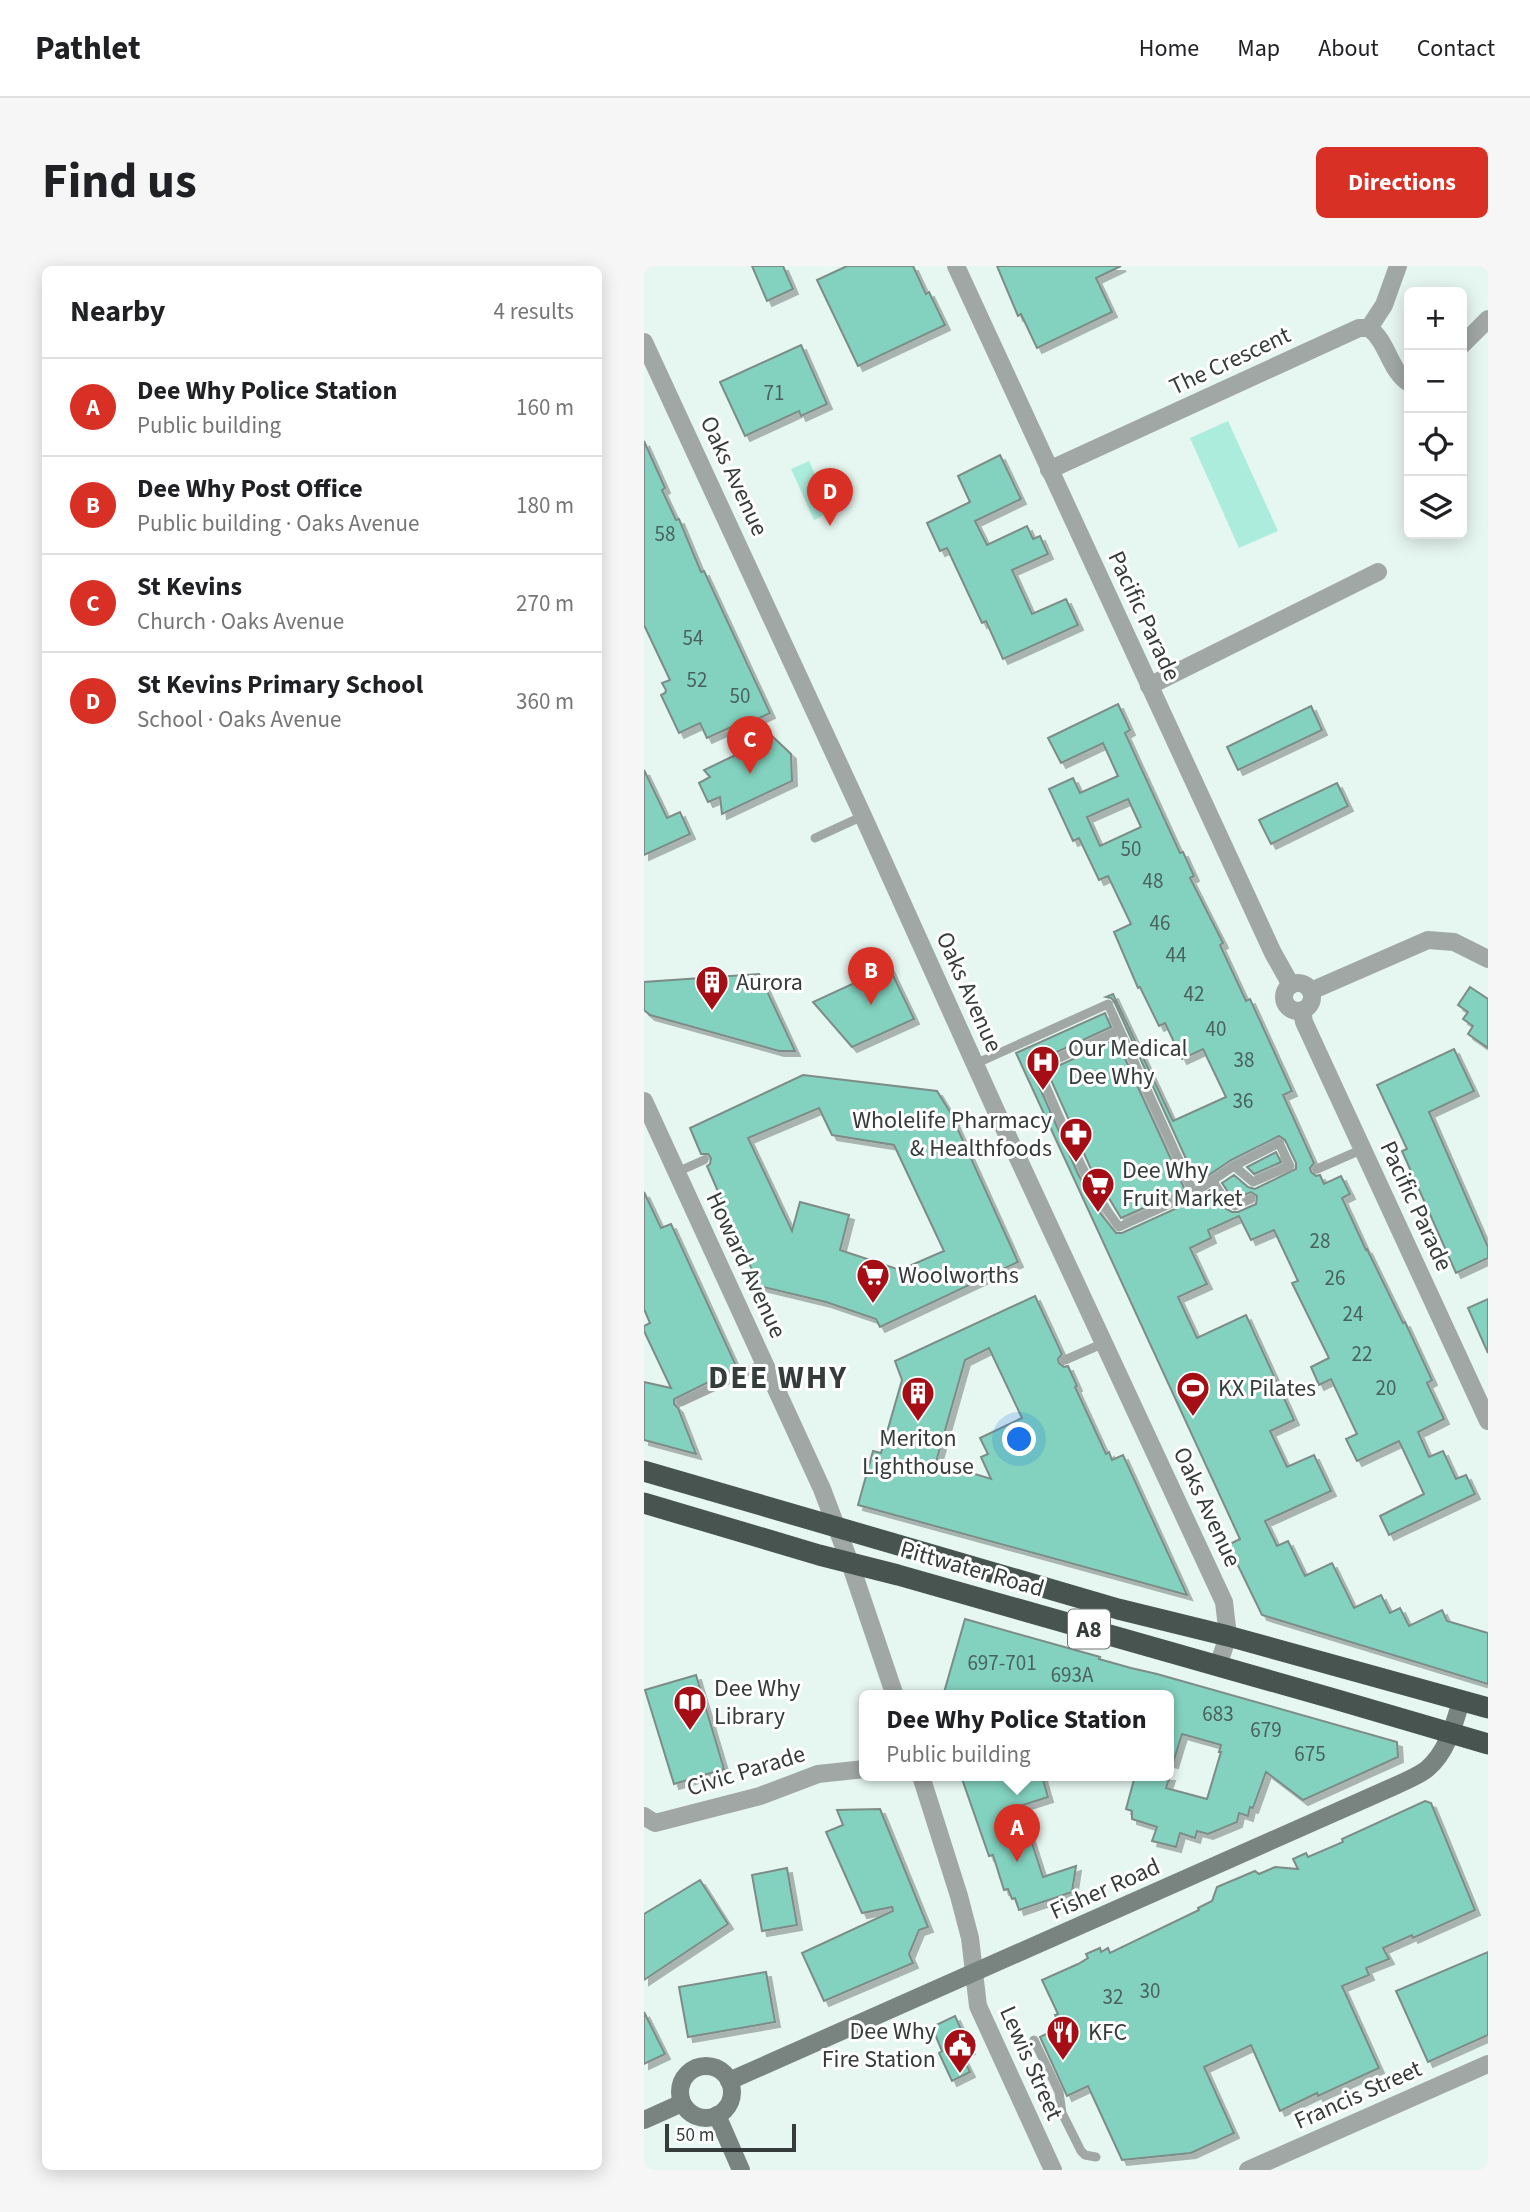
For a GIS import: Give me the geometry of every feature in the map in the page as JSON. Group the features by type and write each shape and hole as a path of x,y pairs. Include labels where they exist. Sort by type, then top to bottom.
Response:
{"highway":[{"name":"Pittwater Road","path":"644,1471 1118,1609 1228,1636 1488,1708"},
{"name":"Pittwater Road","path":"644,1503 1488,1744"}],"main road":[{"name":"Fisher Road","path":"729,2081 1397,1786 1425,1771 1432,1764 1452,1734 1461,1701"},
{"path":"710,2066 718,2069 729,2081 731,2097 723,2111 717,2115 693,2115 682,2103 680,2087 683,2079 695,2068 710,2066"},
{"path":"644,2120 682,2103"},
{"path":"717,2115 741,2170"}],"street":[{"name":"Pacific Parade","path":"956,266 1273,953 1291,985"},
{"path":"1398,266 1384,305 1369,328 1377,335 1397,372 1404,378"},
{"path":"1467,340 1488,319"},
{"name":"The Crescent","path":"1049,470 1359,328 1369,328"},
{"name":"Oaks Avenue","path":"644,342 1224,1602 1228,1636 1218,1666"},
{"path":"1149,686 1378,572"},
{"path":"1311,991 1428,940 1454,942 1488,959"},
{"path":"1291,985 1304,985 1311,991 1310,1005 1302,1010 1293,1010 1286,1004 1285,991 1291,985"},
{"name":"Pacific Parade","path":"1302,1010 1304,1022 1488,1421"},
{"name":"Howard Avenue","path":"644,1101 822,1489 893,1690"},
{"name":"Civic Parade","path":"644,1816 655,1823 760,1796 818,1774 859,1770"},
{"name":"Lewis Street","path":"923,1781 960,1896 970,1938 978,2006 1044,2154 1054,2170"},
{"name":"Francis Street","path":"1248,2170 1488,2064"}],"lane":[{"path":"814,838 863,816"},
{"path":"975,1064 1108,1004 1194,1193"},
{"path":"1120,1030 1038,1068 1101,1204 1119,1227 1194,1193 1234,1166 1279,1143 1290,1166 1253,1182 1234,1166"},
{"path":"1317,1169 1363,1149"},
{"path":"677,1172 704,1160"},
{"path":"1212,1180 1224,1200 1235,1206 1251,1199"},
{"path":"1065,1360 1104,1343"},
{"path":"681,1402 765,1363"},
{"path":"1034,2040 1059,2092 1062,2113 1081,2151 1085,2155 1096,2157"}],"green space":[{"path":"1228,421 1278,531 1239,548 1190,438"},
{"path":"809,461 832,511 814,520 791,469"}],"building":[{"path":"752,266 783,266 793,289 767,301"},
{"path":"847,266 913,266 945,325 858,366 817,280"},
{"path":"997,266 1121,266 1096,278 1112,312 1037,348 1021,314 1018,316"},
{"path":"801,345 827,404 801,416 799,411 745,436 720,382"},
{"path":"644,441 665,488 662,490 676,520 679,519 701,572 704,571 770,713 755,720 791,754 792,781 722,814 720,797 708,802 699,783 710,777 704,770 742,752 731,727 707,738 700,723 679,733 661,695 666,690 662,683 670,680 644,625"},
{"path":"1000,455 1021,499 975,521 987,545 1027,526 1033,539 1040,536 1048,554 1012,570 1032,614 1066,599 1078,625 1003,659 986,621 982,623 947,548 940,551 927,523 970,502 958,476"},
{"path":"1118,704 1130,730 1125,733 1180,853 1183,852 1194,876 1190,878 1223,943 1220,945 1246,1001 1250,999 1292,1091 1283,1095 1314,1163 1310,1168 1311,1172 1316,1176 1320,1175 1324,1184 1341,1176 1350,1194 1342,1198 1432,1380 1427,1383 1444,1419 1418,1432 1429,1457 1443,1451 1456,1479 1466,1475 1475,1494 1389,1535 1380,1516 1424,1494 1399,1441 1357,1461 1346,1439 1357,1434 1331,1379 1319,1385 1311,1367 1329,1358 1292,1283 1298,1281 1274,1230 1251,1240 1239,1216 1208,1230 1211,1238 1190,1248 1207,1284 1178,1297 1197,1338 1246,1315 1294,1420 1270,1431 1287,1467 1314,1455 1331,1491 1265,1521 1277,1546 1288,1541 1305,1576 1332,1563 1354,1608 1381,1595 1390,1613 1400,1608 1409,1626 1442,1610 1447,1621 1488,1633 1488,1684 1262,1615 1228,1545 1240,1539 1016,1053 1105,1013 1111,1027 1035,1062 1031,1068 1078,1174 1100,1213 1116,1233 1122,1233 1197,1199 1210,1190 1221,1206 1238,1212 1256,1204 1257,1196 1251,1192 1236,1198 1230,1195 1222,1183 1234,1175 1248,1187 1255,1189 1296,1169 1296,1163 1285,1140 1279,1136 1231,1160 1197,1183 1114,1001 1106,997 1113,994 1173,1121 1226,1097 1203,1049 1182,1059 1165,1023 1159,1026 1140,987 1138,988 1114,932 1131,924 1108,876 1099,880 1079,838 1073,841 1049,789 1073,778 1080,793 1118,776 1103,743 1061,763 1048,738","holes":["1128,799 1141,827 1100,846 1087,817"]},
{"path":"1311,706 1322,730 1238,770 1227,747"},
{"path":"644,770 667,818 680,812 690,834 644,855"},
{"path":"1337,783 1348,806 1271,844 1259,820"},
{"path":"889,967 914,1019 852,1047 813,1002"},
{"name":"Aurora","path":"759,974 795,1051 779,1051 650,1015 644,1010 644,982"},
{"path":"1470,987 1488,999 1488,1048 1468,1034 1473,1026 1463,1019 1468,1012 1458,1005"},
{"path":"1116,1039 1185,1190 1121,1218 1090,1167 1047,1071"},
{"path":"1454,1049 1474,1091 1429,1112 1488,1247 1488,1258 1456,1273 1402,1151 1407,1149 1377,1085"},
{"path":"803,1075 937,1091 950,1112 1018,1262 880,1327 876,1319 826,1302 759,1286 707,1166 711,1158 708,1154 701,1154 690,1128","holes":["819,1108 832,1135 894,1145 944,1251 900,1270 840,1250 849,1215 800,1202 792,1231 748,1138"]},
{"path":"1276,1152 1281,1162 1254,1174 1247,1167"},
{"path":"644,1192 661,1228 671,1224 737,1368 674,1399 696,1454 644,1440 644,1382 671,1388 644,1331 644,1326 650,1323 644,1309"},
{"path":"1035,1296 1062,1354 1058,1359 1059,1363 1064,1367 1068,1366 1106,1454 1109,1452 1112,1460 1123,1455 1187,1595 858,1505 873,1451 881,1453 902,1380 895,1361","holes":["989,1348 1022,1418 980,1438 988,1454 981,1457 991,1479 936,1462 965,1360"]},
{"path":"1488,1299 1488,1353 1468,1308"},
{"path":"965,1619 1397,1742 1398,1757 1303,1800 1266,1772 1248,1816 1239,1813 1237,1822 1208,1834 1197,1831 1195,1838 1180,1833 1176,1847 1152,1841 1157,1827 1132,1819 1132,1811 1126,1809 1134,1781 1168,1781 1166,1788 1207,1799 1221,1745 1182,1734 1174,1760 1174,1690 945,1690"},
{"path":"696,1675 724,1769 674,1784 645,1690"},
{"path":"963,1781 1043,1781 1048,1797 1020,1806 1043,1877 1076,1866 1072,1892 1019,1910 1015,1898 1012,1899 1008,1889 1004,1890 993,1855 989,1856"},
{"path":"1425,1801 1431,1803 1475,1910 1413,1938 1412,1935 1383,1948 1389,1959 1366,1968 1369,1975 1342,1986 1379,2068 1280,2111 1251,2045 1204,2067 1234,2133 1191,2153 1122,2160 1088,2086 1067,2096 1040,2037 1061,2027 1042,1980 1078,1964 1088,1958 1086,1954 1100,1948 1101,1952 1108,1948 1110,1953 1199,1910 1198,1908 1212,1901 1217,1887 1255,1871 1259,1874 1275,1867 1298,1869 1293,1859 1306,1853 1308,1857 1343,1842 1342,1839"},
{"path":"880,1809 928,1927 919,1930 909,1954 913,1963 824,2001 802,1953 893,1911 892,1907 862,1913 826,1832 843,1825 837,1810"},
{"path":"787,1868 797,1925 762,1931 752,1875"},
{"path":"700,1880 728,1924 644,1980 644,1914"},
{"path":"1488,1952 1488,2035 1428,2062 1396,1991"},
{"path":"766,1972 775,2022 688,2037 679,1987"},
{"path":"644,2012 665,2054 644,2064"},
{"name":"Dee Why Fire Station","path":"955,2016 970,2049 961,2054 970,2072 952,2081 939,2053 942,2051 932,2027"}],"place":[{"name":"St Kevins Primary School","path":"830,526"},
{"name":"St Kevins","path":"750,774"},
{"name":"Dee Why Post Office","path":"871,1005"},
{"name":"Aurora","path":"712,1012"},
{"name":"Our Medical Dee Why","path":"1043,1092"},
{"name":"Wholelife Pharmacy & Healthfoods","path":"1076,1164"},
{"name":"Dee Why Fruit Market","path":"1098,1214"},
{"name":"Woolworths","path":"873,1305"},
{"name":"KX Pilates","path":"1193,1418"},
{"name":"Meriton Lighthouse","path":"918,1423"},
{"name":"Dee Why Library","path":"690,1732"},
{"name":"Dee Why Police Station","path":"1017,1862"},
{"name":"KFC","path":"1063,2062"},
{"name":"Dee Why Fire Station","path":"960,2075"}],"district":[{"name":"DEE WHY","path":"778,1378"}]}
